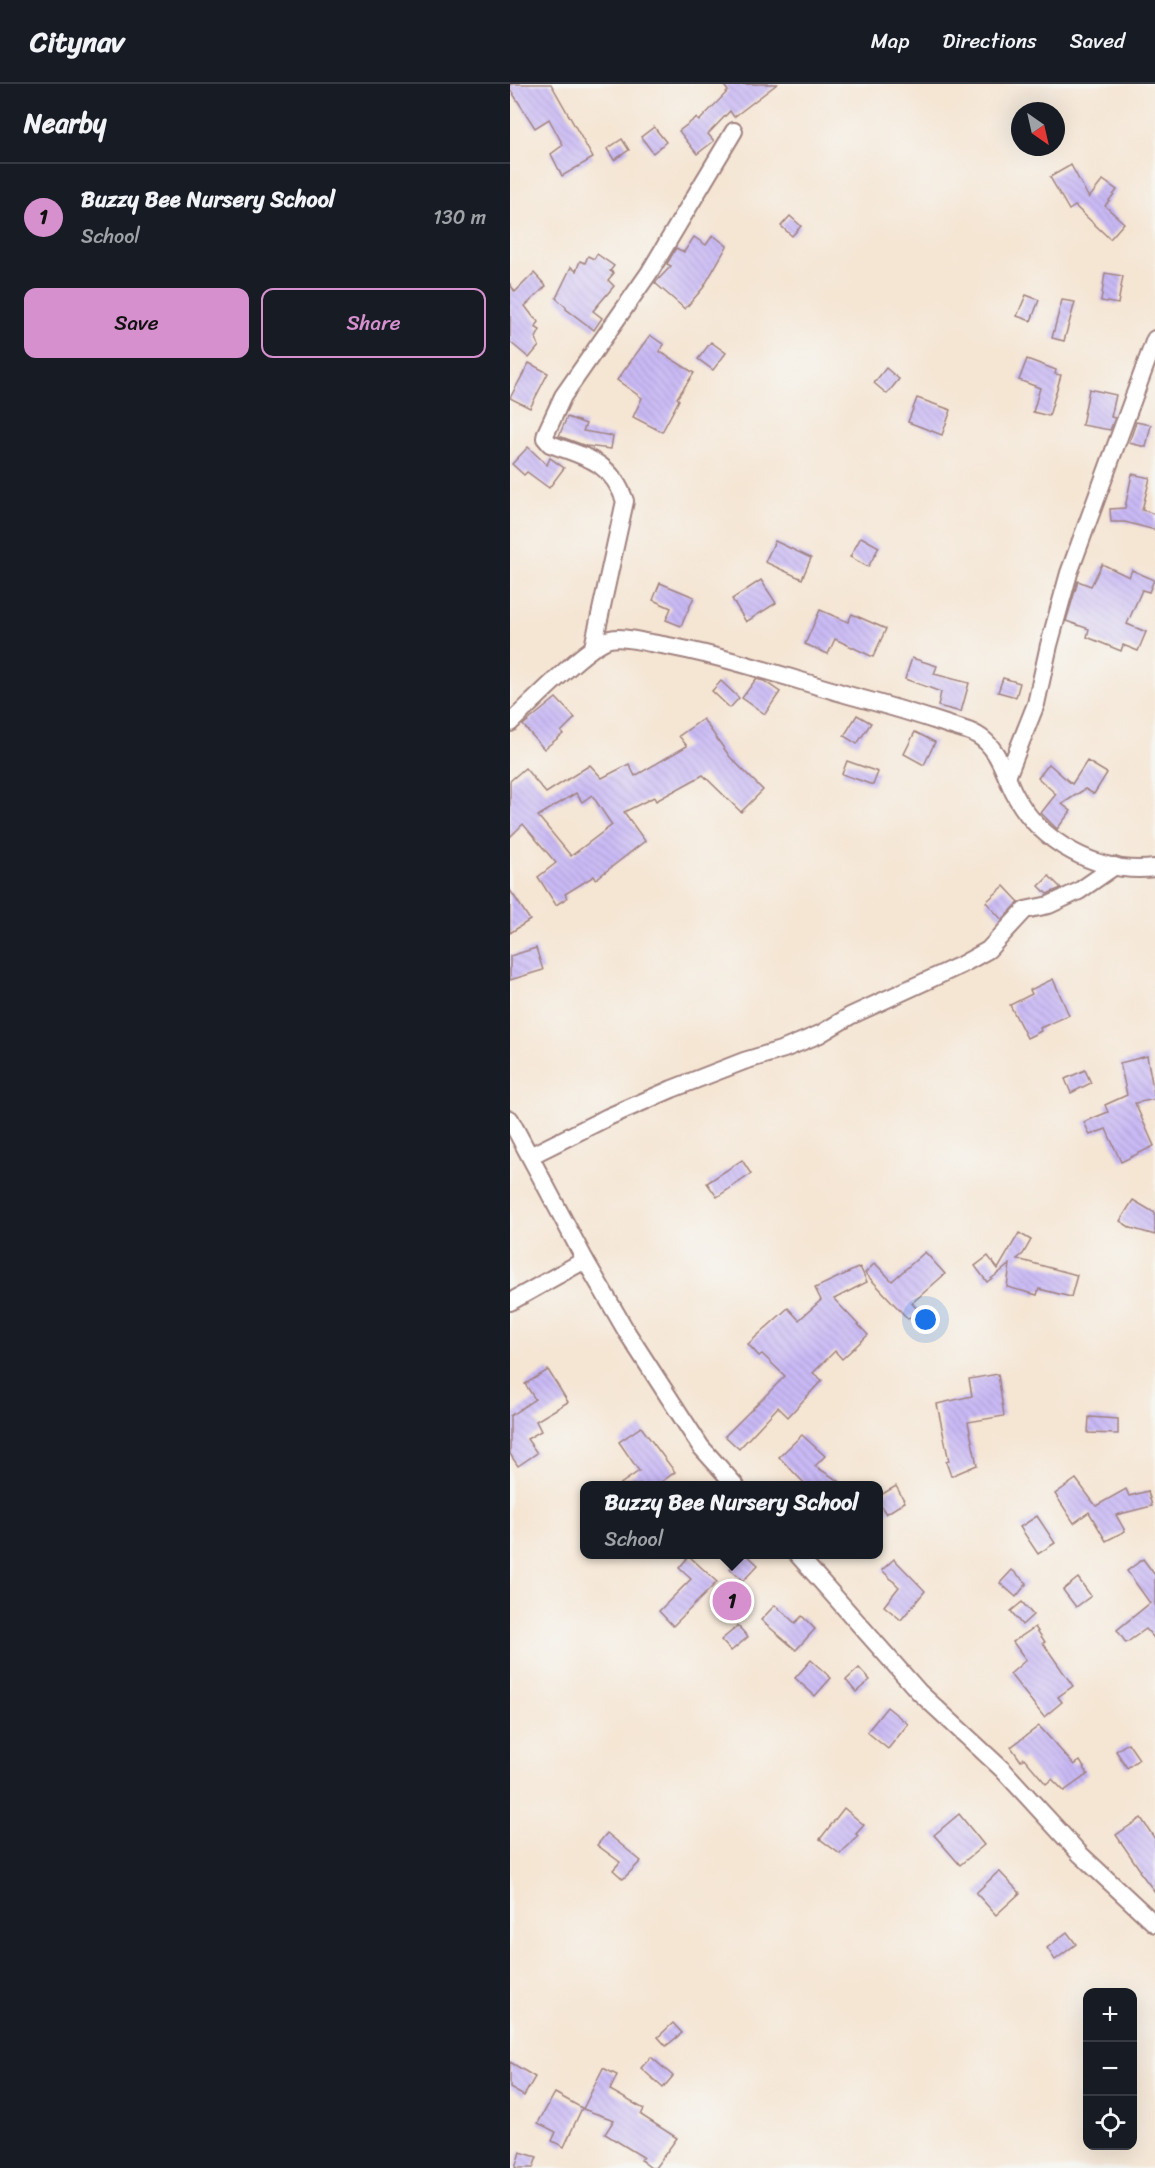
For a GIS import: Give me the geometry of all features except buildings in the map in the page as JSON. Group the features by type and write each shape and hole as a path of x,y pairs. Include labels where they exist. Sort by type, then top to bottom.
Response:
{"street":[{"path":"593,647 625,501 615,480 596,461 550,444 545,438 546,434 563,396 649,273 734,131"},
{"path":"1007,777 1036,704 1049,645 1069,573 1155,339"},
{"path":"510,723 593,647 610,639 623,638 682,648 907,711 978,735 990,746 1023,809 1045,834 1068,851 1115,866 1155,868"},
{"path":"530,1156 608,1117 672,1089 744,1060 784,1049 820,1034 850,1016 961,965 988,950 1025,910 1049,905 1079,891 1115,866"},
{"path":"510,1119 585,1260 628,1334 702,1447 732,1481"},
{"path":"510,1302 585,1260"},
{"path":"801,1559 919,1692 1003,1770 1081,1855 1155,1924"}],"place":[{"name":"Buzzy Bee Nursery School","path":"732,1601"}]}
